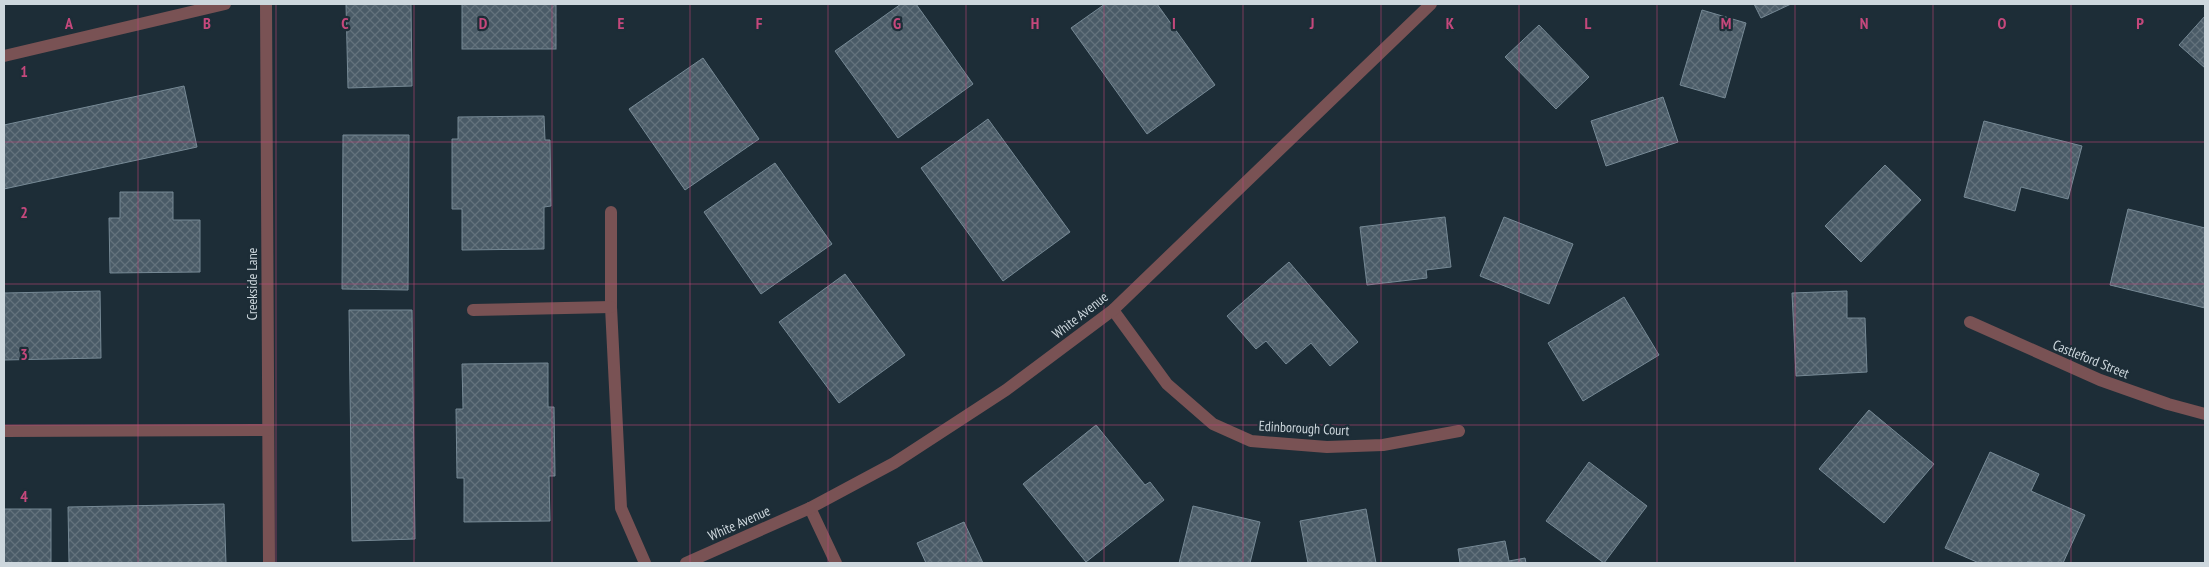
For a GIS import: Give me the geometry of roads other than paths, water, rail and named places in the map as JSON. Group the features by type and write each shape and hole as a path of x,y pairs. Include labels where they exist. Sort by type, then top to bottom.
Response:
{"street":[{"path":"4,56 225,4"},
{"name":"Creekside Lane","path":"266,4 269,563"},
{"name":"White Avenue","path":"686,563 810,508 894,463 998,395 1113,310 1431,4"},
{"path":"611,212 611,307 621,508 645,563"},
{"path":"474,310 611,307"},
{"name":"Edinborough Court","path":"1113,310 1167,384 1213,424 1251,441 1326,447 1383,445 1459,431"},
{"name":"Castleford Street","path":"1970,322 2100,380 2168,404 2205,414"},
{"path":"4,431 268,430"},
{"path":"810,508 836,563"}]}
